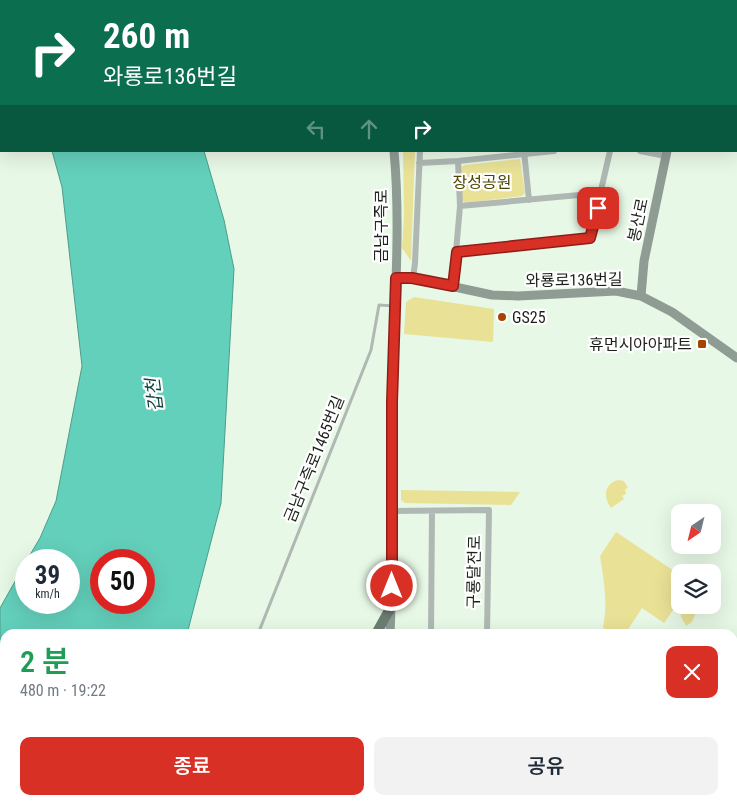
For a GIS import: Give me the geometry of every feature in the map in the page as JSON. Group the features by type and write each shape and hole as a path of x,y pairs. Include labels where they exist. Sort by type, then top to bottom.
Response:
{"highway":[{"path":"379,629 392,604"}],"main road":[{"name":"금남구즉로","path":"390,629 394,306 396,278 396,172 394,152"},
{"name":"봉산로","path":"641,296 644,261 667,154"},
{"name":"와룡로136번길","path":"396,278 412,278 492,295 518,296 616,291 641,296 672,312 737,358"}],"street":[{"path":"412,278 415,263 420,152"},
{"path":"419,163 458,161 539,152"},
{"path":"457,252 590,238 610,152"},
{"path":"649,152 667,154"},
{"path":"524,153 529,200"},
{"path":"453,286 460,206 458,161"},
{"path":"460,206 601,193"},
{"path":"391,511 432,510 431,629"},
{"name":"구룡달전로","path":"432,510 489,510 487,629"}],"lane":[{"name":"금남구즉로1465번길","path":"260,629 371,350 380,305 394,306"}],"green space":[{"path":"403,152 415,152 411,261 402,248 404,216"},
{"name":"장성공원","path":"520,159 525,193 522,196 465,203 462,200 461,167"},
{"path":"414,297 494,309 493,342 404,334 406,302"},
{"path":"618,480 624,481 628,488 625,489 626,494 622,496 624,499 611,508 608,504 606,491 613,482"},
{"path":"401,490 520,492 511,505 405,503 401,500"},
{"path":"616,532 671,569 671,613 664,623 642,608 628,629 603,628 604,583 600,556"},
{"path":"681,614 695,614 692,622 686,626"}],"water":[{"name":"갑천","path":"52,152 204,152 224,220 234,269 221,503 188,629 0,629 0,608 15,581 15,614 80,614 80,549 34,549 56,501 82,366 62,187"}],"place":[{"name":"GS25","path":"502,317"},
{"name":"휴먼시아아파트","path":"702,344"}],"route":[{"path":"392,586 392,402 396,278 412,278 453,286 457,252 590,238 598,208"}]}
